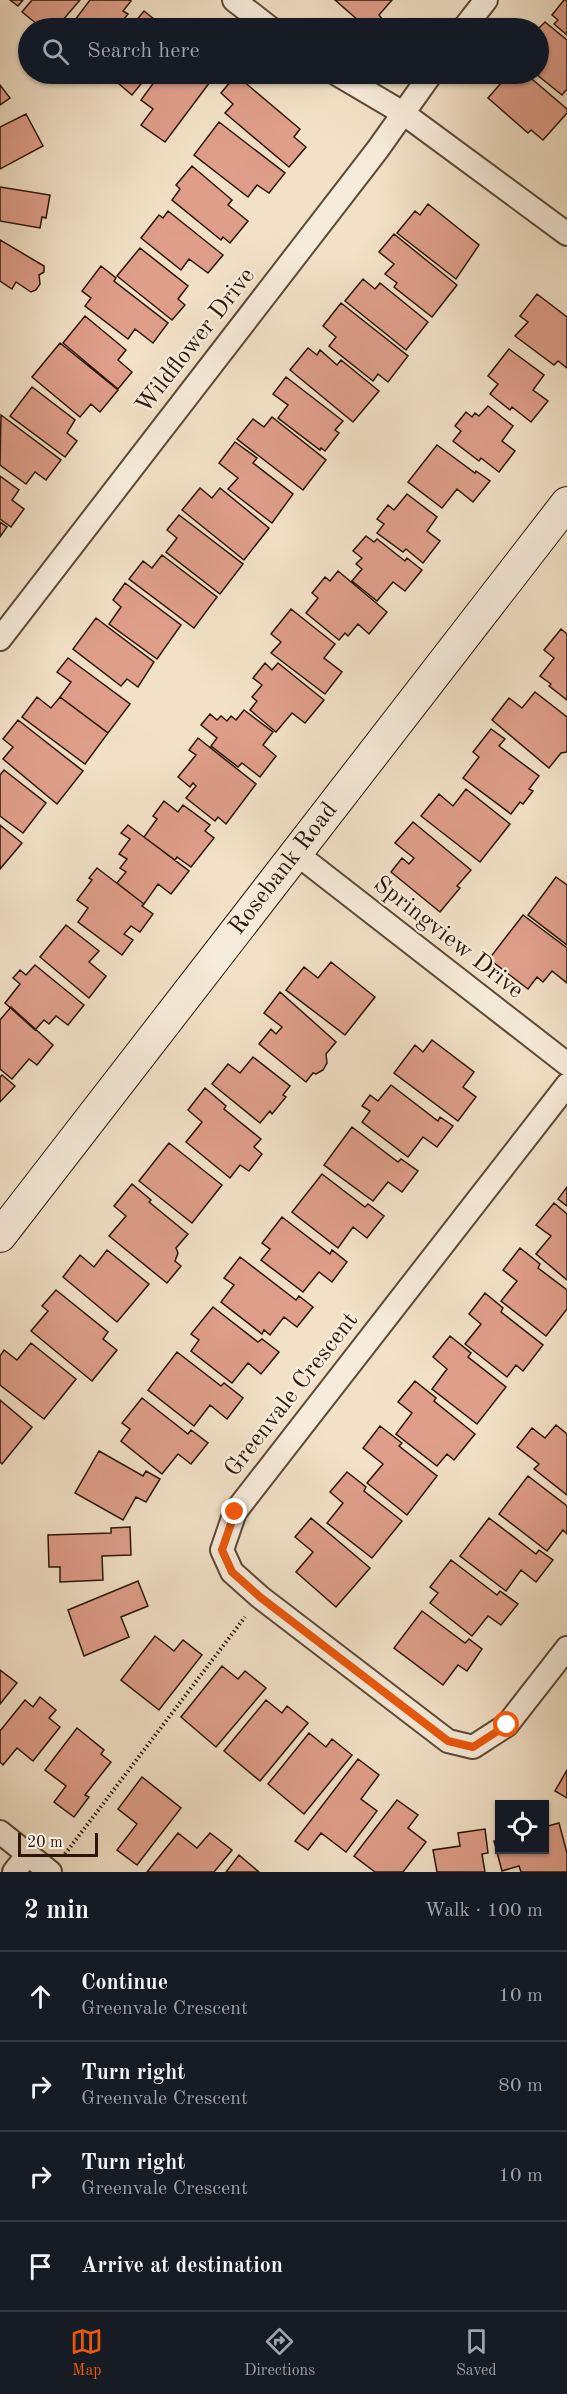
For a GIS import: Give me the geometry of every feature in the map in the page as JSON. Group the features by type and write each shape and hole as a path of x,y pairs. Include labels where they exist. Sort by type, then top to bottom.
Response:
{"street":[{"path":"234,0 257,18"},
{"path":"472,18 486,0"},
{"path":"354,84 403,113 567,234"},
{"name":"Wildflower Drive","path":"0,639 378,149 424,84"},
{"name":"Rosebank Road","path":"0,1236 567,503"},
{"name":"Springview Drive","path":"297,854 567,1064"},
{"name":"Greenvale Crescent","path":"567,1085 235,1512 222,1550 232,1572 260,1597 448,1741 473,1747 507,1725 567,1648"},
{"path":"0,1832 28,1854 54,1867"},
{"path":"14,1872 28,1854"}],"path":[{"path":"54,1867 260,1597"}],"building":[{"path":"10,0 23,0 18,6"},
{"path":"32,0 80,0 65,18 30,18 22,12"},
{"path":"90,0 131,1 123,11 128,14 125,18 76,18"},
{"path":"335,0 392,0 379,15 381,18 356,18"},
{"path":"564,0 567,0 567,35 554,24 558,20 552,15"},
{"path":"144,11 153,18 138,18"},
{"path":"549,25 567,40 567,89 562,95 548,84"},
{"path":"119,84 141,84 132,95"},
{"path":"153,84 208,84 165,142 141,125 153,109 141,100"},
{"path":"228,84 247,84 300,129 294,137 306,147 289,167 225,113 233,104 221,93"},
{"path":"500,84 538,84 567,109 567,113 543,140 531,130 528,133 488,98"},
{"path":"0,85 10,98 0,105"},
{"path":"26,114 43,146 0,169 0,127"},
{"path":"219,122 285,173 269,193 257,185 248,197 194,155"},
{"path":"192,166 232,200 228,205 248,221 230,243 223,237 221,240 172,200 180,189 176,185"},
{"path":"0,187 50,195 46,218 42,217 40,228 0,221"},
{"path":"428,204 479,245 456,279 397,233 415,211 420,215"},
{"path":"168,211 223,255 208,273 189,259 181,270 141,238 159,215 163,218"},
{"path":"394,234 457,285 432,317 394,287 397,283 385,274 394,264 379,252"},
{"path":"0,240 44,266 44,272 39,275 40,284 36,290 31,292 16,282 12,289 0,281"},
{"path":"140,248 188,286 178,299 185,305 172,320 117,276"},
{"path":"101,266 116,278 114,281 168,323 153,343 135,329 128,339 85,306 91,298 82,291"},
{"path":"363,279 375,289 380,283 428,322 406,350 345,301"},
{"path":"537,294 567,317 567,368 558,361 554,365 515,336 528,322 520,316"},
{"path":"341,303 408,356 388,382 378,374 373,381 329,346 336,337 323,326"},
{"path":"85,316 126,350 118,360 132,372 118,389 63,343"},
{"path":"60,343 118,390 100,412 91,404 80,417 32,377"},
{"path":"308,348 317,355 320,350 337,365 341,360 379,391 353,422 290,370"},
{"path":"509,349 544,375 533,390 548,401 531,422 512,407 510,410 490,394 498,384 488,376"},
{"path":"286,377 343,421 335,430 339,433 325,451 321,448 320,450 278,418 288,405 273,394"},
{"path":"32,387 75,420 67,433 77,441 65,457 10,416"},
{"path":"488,406 513,426 502,441 515,451 499,472 481,458 479,461 453,441 461,431 455,426 466,412 472,417 475,413 479,416"},
{"path":"1,415 61,460 46,480 35,472 26,484 0,465"},
{"path":"272,417 326,460 303,490 237,439 253,419 264,427"},
{"path":"235,442 257,458 253,463 293,494 272,523 228,489 238,478 219,463"},
{"path":"437,445 475,473 476,471 490,481 473,502 457,489 442,508 408,482"},
{"path":"0,476 19,490 12,500 24,509 11,527 0,519"},
{"path":"200,488 212,498 220,488 269,528 244,560 182,510"},
{"path":"407,494 437,517 427,531 440,541 423,563 406,549 403,552 377,533 384,524 377,519 388,505 394,510"},
{"path":"179,515 243,564 220,594 166,552 177,538 167,530"},
{"path":"0,522 7,527 0,537"},
{"path":"366,536 374,542 377,539 405,561 407,558 422,570 405,591 393,582 377,601 352,581 362,569 356,564 362,558 353,551"},
{"path":"162,555 217,597 194,628 129,579 143,561 152,568"},
{"path":"338,571 387,612 369,634 358,624 348,636 345,633 339,640 306,613 318,598 312,593 325,577 330,581"},
{"path":"125,583 181,625 157,659 109,624 121,607 113,600"},
{"path":"291,609 335,644 324,658 342,672 325,694 271,653 281,642 271,634"},
{"path":"96,618 154,662 138,687 127,679 121,686 73,649"},
{"path":"561,629 567,634 567,700 540,676 554,658 544,650"},
{"path":"68,658 130,704 108,733 60,697 71,682 57,672"},
{"path":"265,663 272,670 278,663 324,700 305,723 292,713 276,732 250,710 257,701 252,697 262,685 253,678"},
{"path":"535,692 567,717 567,752 561,753 549,768 492,720 509,698 522,708"},
{"path":"37,697 51,708 60,697 108,733 85,764 22,717"},
{"path":"244,710 273,732 263,745 276,756 260,777 242,763 238,767 211,746 217,738 201,725 210,714 217,720 221,716 227,721 231,716 236,720"},
{"path":"18,720 83,771 57,804 3,759 13,747 3,739"},
{"path":"491,729 505,739 499,746 539,776 529,789 533,791 511,814 463,778 479,757 473,752"},
{"path":"198,738 256,784 226,824 218,817 215,821 186,798 196,786 193,783 190,787 178,777 196,755 189,750"},
{"path":"4,770 46,803 23,833 0,816 0,775"},
{"path":"466,789 510,824 480,862 421,816 439,794 453,806"},
{"path":"164,801 178,812 183,805 210,825 205,831 214,838 191,867 177,857 175,860 144,837 157,819 153,816"},
{"path":"413,822 471,870 457,886 460,888 440,912 391,872 402,858 409,864 414,858 395,843"},
{"path":"0,825 22,843 0,869"},
{"path":"128,825 189,871 171,894 158,884 144,904 117,883 126,872 120,868 127,859 119,854 130,839 121,833"},
{"path":"97,868 144,904 142,906 153,914 140,932 131,926 124,934 133,940 122,955 78,922 88,908 77,900 92,880 89,878"},
{"path":"556,877 567,885 567,945 528,915"},
{"path":"523,915 567,948 567,983 552,971 543,982 537,977 528,989 489,959"},
{"path":"66,925 99,951 89,962 106,976 89,998 40,957"},
{"path":"331,962 375,997 345,1035 286,990 304,967 318,978"},
{"path":"35,965 84,1005 68,1025 56,1016 49,1024 44,1020 35,1030 5,1003 20,984 13,978 20,970 26,975"},
{"path":"280,992 336,1042 326,1054 327,1063 323,1070 316,1074 313,1073 306,1082 259,1044 271,1029 276,1034 282,1027 264,1013"},
{"path":"11,1007 53,1045 37,1065 29,1059 12,1079 0,1069 0,1020"},
{"path":"432,1040 474,1072 463,1087 476,1097 458,1121 394,1073 415,1045 423,1052"},
{"path":"253,1057 290,1086 283,1095 286,1097 272,1114 270,1111 260,1123 212,1084 228,1064 240,1073"},
{"path":"2,1075 15,1086 0,1102 0,1077"},
{"path":"391,1085 438,1121 440,1117 453,1126 437,1147 423,1137 408,1157 362,1122 370,1111 362,1106 370,1095 378,1101"},
{"path":"205,1088 226,1106 224,1109 261,1139 254,1147 262,1154 249,1171 240,1165 230,1178 186,1142 202,1122 188,1110"},
{"path":"352,1127 398,1162 401,1159 418,1171 402,1192 388,1182 373,1201 324,1165"},
{"path":"169,1143 222,1185 192,1223 139,1181"},
{"path":"322,1174 365,1207 368,1204 384,1216 367,1238 353,1227 338,1248 292,1212"},
{"path":"132,1184 151,1200 149,1202 188,1234 176,1248 178,1253 175,1261 181,1266 167,1283 109,1236 126,1216 114,1206"},
{"path":"567,1187 567,1206 558,1199"},
{"path":"554,1203 567,1214 567,1280 536,1254 551,1236 536,1225"},
{"path":"282,1217 330,1254 332,1250 347,1262 332,1282 319,1272 303,1292 261,1260 270,1249 262,1243"},
{"path":"520,1248 540,1264 538,1268 567,1290 567,1309 546,1336 501,1301 517,1281 503,1270"},
{"path":"107,1250 149,1284 117,1322 63,1277 80,1255 94,1267"},
{"path":"240,1257 296,1300 299,1296 313,1307 297,1327 284,1317 270,1335 264,1330 262,1334 221,1302 234,1285 224,1278"},
{"path":"56,1290 108,1332 103,1339 117,1350 92,1381 31,1331 48,1311 42,1306"},
{"path":"485,1293 503,1308 501,1312 543,1345 523,1371 516,1365 507,1377 465,1344 481,1324 469,1314"},
{"path":"213,1307 258,1342 262,1339 279,1352 261,1374 248,1363 232,1383 191,1351 199,1340 191,1334"},
{"path":"450,1336 471,1353 468,1357 506,1387 477,1424 432,1389 447,1369 433,1357"},
{"path":"31,1343 76,1379 44,1419 0,1385 0,1356 4,1350 17,1360"},
{"path":"177,1352 221,1386 224,1383 243,1398 227,1419 210,1405 194,1426 148,1390"},
{"path":"415,1381 436,1398 434,1401 475,1434 454,1460 447,1454 437,1466 396,1434 412,1413 398,1402"},
{"path":"142,1398 188,1434 191,1430 208,1443 191,1464 178,1454 162,1474 121,1441 130,1429 122,1423"},
{"path":"0,1400 32,1427 2,1464 0,1462"},
{"path":"556,1425 567,1434 567,1495 534,1469 539,1464 517,1447 532,1428 545,1438"},
{"path":"380,1426 402,1443 399,1446 437,1476 407,1515 367,1483 383,1464 363,1448"},
{"path":"99,1451 143,1476 146,1471 160,1479 146,1502 136,1497 123,1520 75,1493"},
{"path":"347,1472 366,1487 364,1491 402,1521 372,1558 327,1523 343,1503 330,1492"},
{"path":"528,1476 567,1506 567,1534 563,1530 547,1551 499,1514"},
{"path":"311,1518 370,1568 336,1607 296,1572 313,1552 295,1537"},
{"path":"489,1518 536,1554 539,1550 553,1560 536,1582 521,1570 506,1591 460,1556"},
{"path":"130,1527 131,1555 102,1556 103,1580 60,1582 60,1567 49,1567 48,1535 111,1533 111,1528"},
{"path":"451,1560 497,1595 500,1591 518,1604 501,1625 488,1616 472,1636 430,1603 438,1593 430,1587"},
{"path":"138,1581 148,1606 121,1617 129,1637 84,1656 68,1610"},
{"path":"422,1611 465,1643 469,1639 482,1649 467,1671 458,1665 443,1685 394,1648"},
{"path":"155,1636 174,1651 183,1640 202,1655 159,1710 121,1680"},
{"path":"222,1666 238,1679 245,1671 266,1688 216,1747 181,1717"},
{"path":"0,1670 17,1683 0,1704"},
{"path":"40,1697 56,1710 49,1718 60,1727 33,1761 17,1748 3,1765 0,1762 0,1731 25,1700 33,1707"},
{"path":"266,1700 282,1713 287,1706 308,1723 260,1781 224,1751"},
{"path":"77,1728 104,1750 101,1754 111,1762 85,1795 89,1797 74,1817 54,1802 66,1786 45,1770"},
{"path":"309,1733 326,1747 332,1739 352,1755 304,1814 268,1784"},
{"path":"358,1759 379,1775 361,1799 377,1811 346,1852 321,1833 308,1850 295,1841"},
{"path":"567,1770 567,1798 555,1791"},
{"path":"142,1777 181,1808 137,1865 117,1850 137,1824 118,1809"},
{"path":"397,1800 418,1815 408,1828 426,1842 403,1872 375,1872 354,1856"},
{"path":"559,1823 567,1853 567,1872 521,1872 519,1866 502,1871 497,1854 549,1854 549,1826"},
{"path":"485,1829 488,1853 482,1854 485,1872 437,1872 433,1850 460,1846 458,1833"},
{"path":"178,1833 197,1848 210,1833 232,1850 214,1872 147,1872"},
{"path":"239,1855 259,1872 226,1872"}],"route":[{"path":"235,1512 222,1550 232,1572 260,1597 448,1741 473,1747 507,1725"}]}
